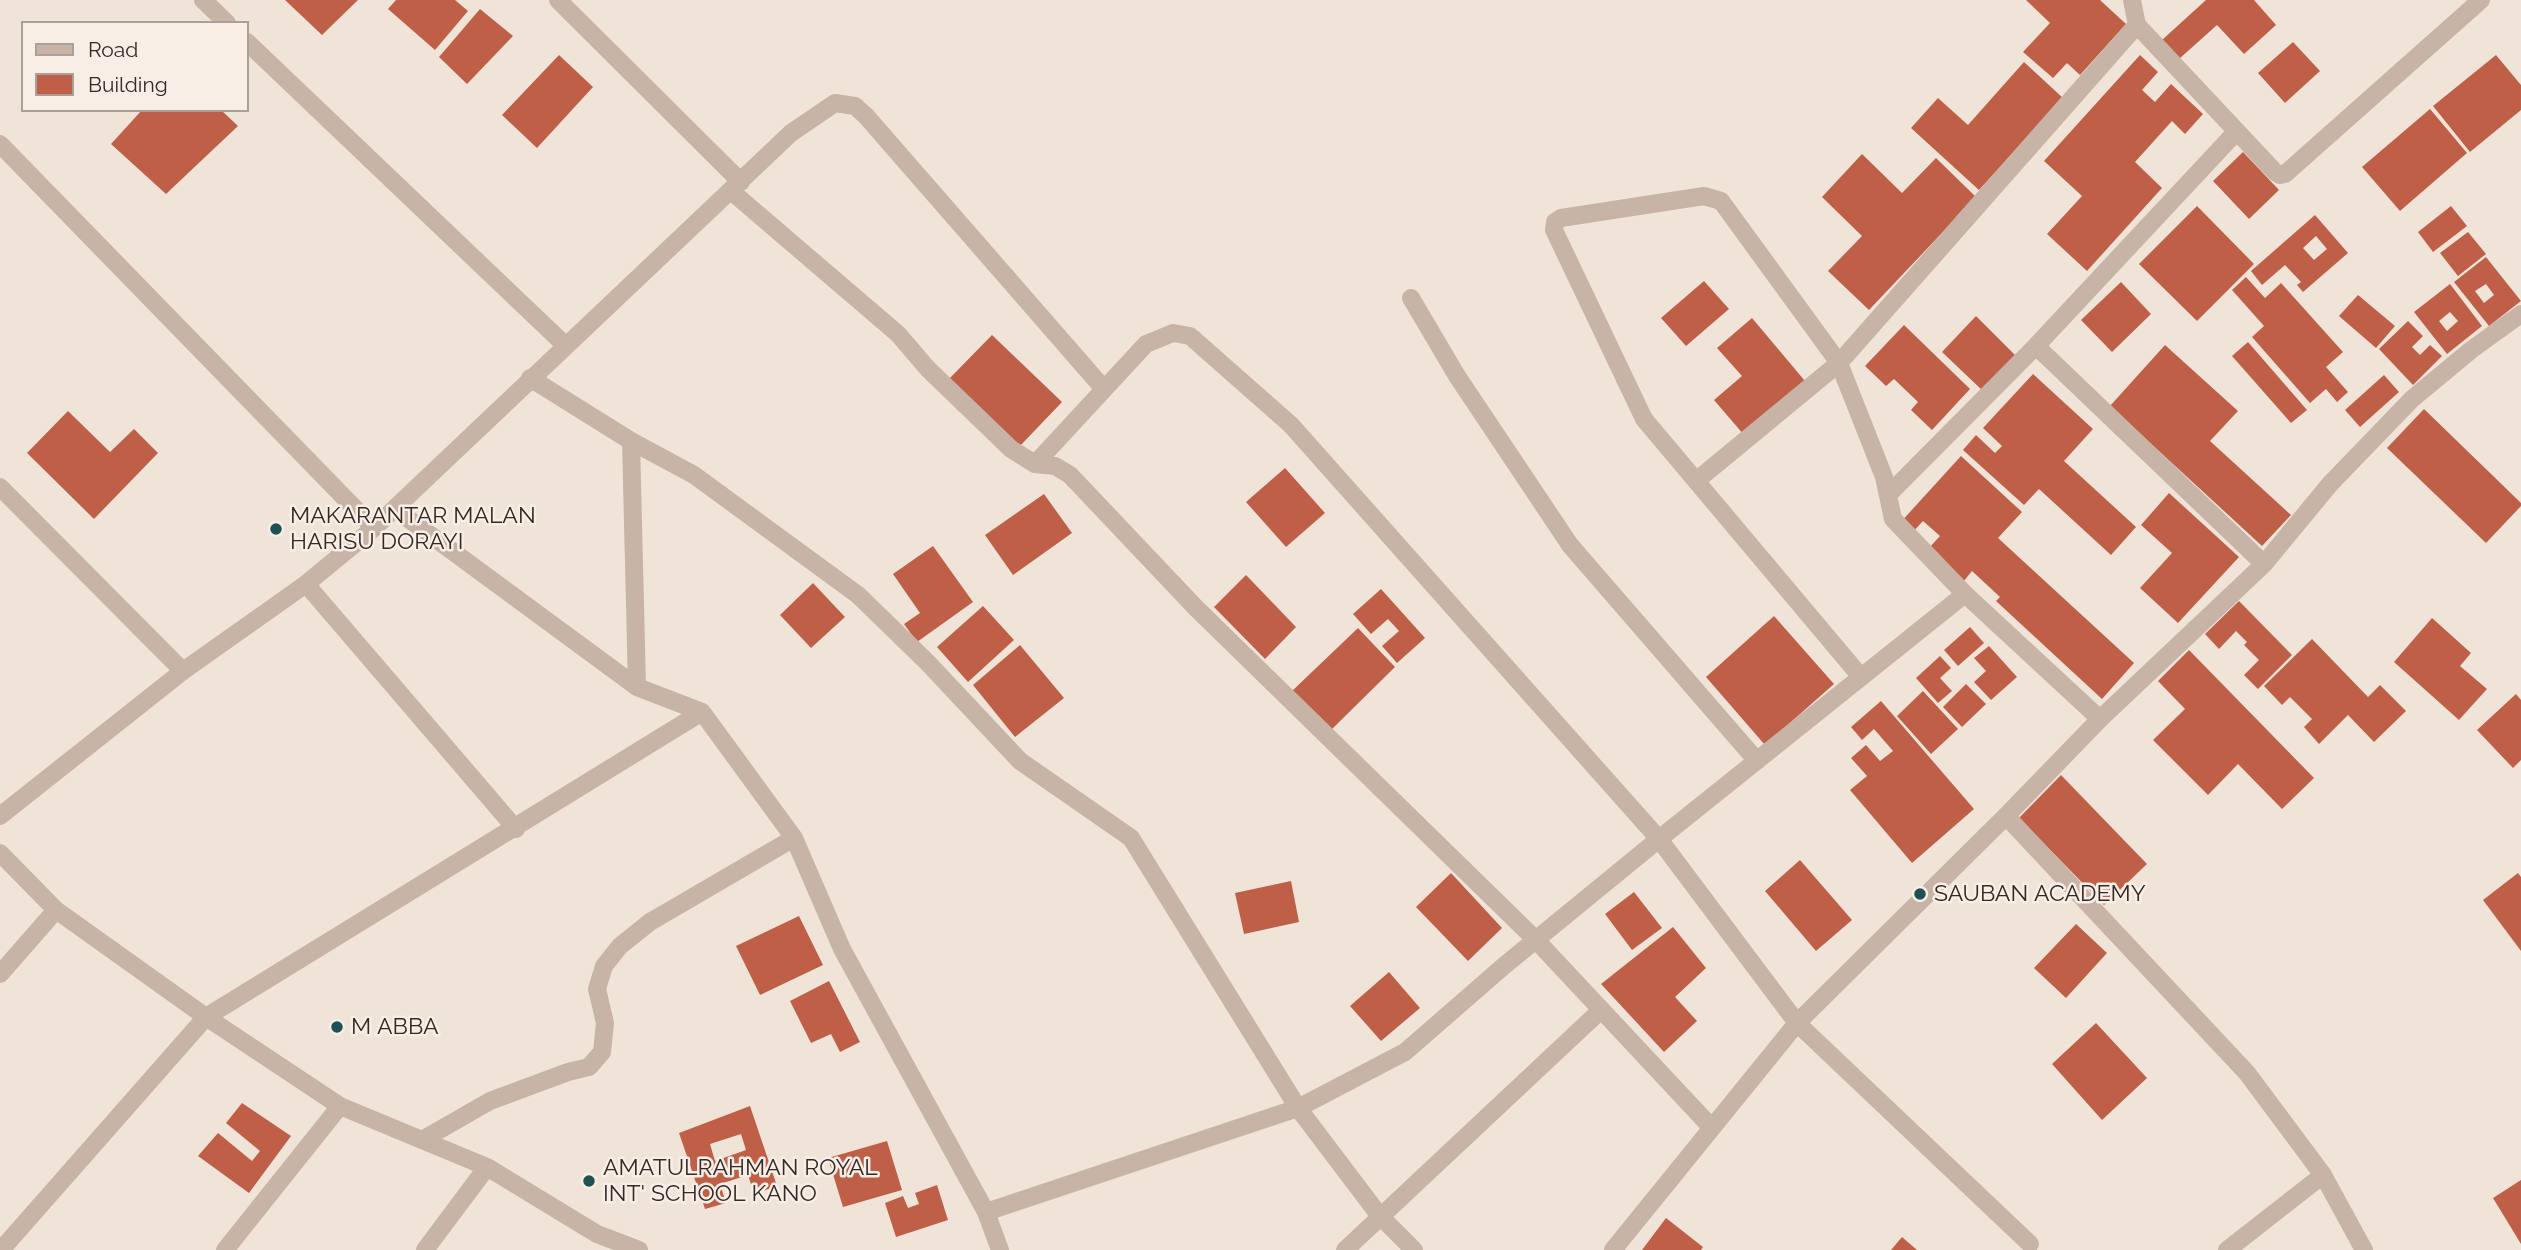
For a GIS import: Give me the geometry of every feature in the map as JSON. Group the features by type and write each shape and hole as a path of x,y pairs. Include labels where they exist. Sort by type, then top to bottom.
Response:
{"street":[{"path":"203,0 225,21"},
{"path":"558,0 736,187 898,334 928,369 1011,449 1035,464 1055,466 1070,475 1196,608 1536,940 1712,1128"},
{"path":"2132,0 2137,25 2275,173 2285,174 2481,0"},
{"path":"1696,481 1839,363 2137,25"},
{"path":"248,43 566,346"},
{"path":"0,816 183,671 306,584 374,528 791,133 835,103 855,106 866,116 1104,389"},
{"path":"1888,495 2036,346 2237,131"},
{"path":"0,144 374,528"},
{"path":"1861,677 1644,419 1554,230 1555,222 1561,218 1704,196 1721,201 1839,363 1884,477 1893,519 1965,594 2100,719"},
{"path":"1411,298 1457,376 1570,545 1757,761"},
{"path":"1613,1250 1797,1023 2100,719 2264,564 2330,484 2412,399 2471,350 2521,314"},
{"path":"1035,464 1146,344 1173,333 1190,336 1291,425 1659,839 1797,1023 2030,1244"},
{"path":"2036,346 2264,564"},
{"path":"530,378 631,441 694,475 858,595 928,663 1020,761 1131,838 1298,1108 1379,1215 1414,1250"},
{"path":"631,441 637,687"},
{"path":"0,487 183,671"},
{"path":"395,509 637,687 702,712 794,838 842,949 986,1212 1000,1250"},
{"path":"306,584 516,829"},
{"path":"986,1212 1298,1108 1405,1052 1659,839 1965,594"},
{"path":"1,1250 206,1017 516,829 702,712"},
{"path":"2006,816 2246,1073 2323,1175 2364,1250"},
{"path":"422,1140 490,1101 589,1067 601,1052 604,1033 597,989 604,966 620,946 650,922 794,838"},
{"path":"0,853 55,910 206,1017 340,1106 487,1167 597,1234 639,1250"},
{"path":"0,974 55,910"},
{"path":"1345,1250 1379,1215 1601,1010"},
{"path":"225,1250 340,1106"},
{"path":"425,1250 487,1167"},
{"path":"2227,1250 2323,1175"},
{"path":"587,1250 597,1234"}],"building":[{"path":"285,0 358,0 322,35"},
{"path":"396,0 455,0 468,11 435,50 388,9"},
{"path":"2026,0 2100,0 2126,24 2080,75 2067,63 2053,78 2023,52 2050,23"},
{"path":"2206,0 2254,0 2276,25 2244,54 2217,25 2179,59 2162,40"},
{"path":"480,9 513,36 467,84 439,57"},
{"path":"2293,42 2320,71 2285,103 2258,73"},
{"path":"559,55 593,87 537,148 502,115"},
{"path":"2140,55 2158,72 2142,90 2155,102 2171,84 2203,114 2185,134 2172,121 2135,162 2162,188 2087,271 2047,234 2082,196 2044,161"},
{"path":"2496,55 2521,85 2521,110 2470,152 2433,106"},
{"path":"2024,62 2063,98 1979,190 1911,128 1938,98 1968,125"},
{"path":"2430,109 2467,153 2400,211 2362,167"},
{"path":"140,112 223,112 238,126 166,194 111,144"},
{"path":"2243,152 2279,190 2249,219 2213,181"},
{"path":"1862,154 1902,193 1936,158 1976,197 1869,310 1828,271 1862,236 1822,197"},
{"path":"2197,206 2254,264 2197,321 2139,264"},
{"path":"2451,206 2467,226 2433,252 2418,232"},
{"path":"2315,215 2348,253 2303,292 2297,285 2301,282 2285,265 2262,285 2251,271","holes":["2316,236 2327,249 2314,260 2303,248"]},
{"path":"2468,232 2486,254 2458,276 2440,253"},
{"path":"2486,257 2521,301 2489,326 2454,282","holes":["2486,284 2494,295 2484,303 2475,291"]},
{"path":"2246,277 2265,298 2281,283 2343,352 2326,367 2348,392 2337,402 2326,389 2310,403 2252,337 2264,326 2232,290"},
{"path":"1704,281 1729,309 1686,346 1661,318"},
{"path":"2121,282 2151,314 2112,352 2081,320"},
{"path":"2450,284 2482,326 2447,354 2414,312","holes":["2450,312 2458,321 2447,331 2439,321"]},
{"path":"2358,295 2395,326 2376,348 2339,316"},
{"path":"1976,316 2016,356 1983,391 1942,352"},
{"path":"1752,318 1805,381 1744,435 1714,400 1742,376 1717,348"},
{"path":"2408,321 2423,336 2412,347 2420,355 2430,345 2442,356 2413,385 2379,349"},
{"path":"1904,325 1970,389 1932,430 1911,410 1918,402 1894,379 1886,386 1865,366"},
{"path":"992,335 1062,402 1019,447 948,380"},
{"path":"2248,342 2307,410 2291,423 2232,356"},
{"path":"2165,345 2238,411 2210,441 2291,515 2262,546 2110,406"},
{"path":"2033,374 2093,429 2064,461 2136,527 2111,555 2039,489 2024,505 1963,450 1976,435 1995,453 2002,446 1983,428"},
{"path":"2384,375 2399,392 2360,427 2345,410"},
{"path":"2424,409 2521,503 2486,543 2387,448"},
{"path":"68,411 110,452 134,429 158,453 94,519 27,453"},
{"path":"1961,456 2022,512 1998,538 2134,663 2102,699 1996,601 2000,597 1972,571 1963,582 1928,549 1940,536 1923,521 1911,534 1899,524"},
{"path":"1285,468 1325,513 1286,547 1246,502"},
{"path":"2169,493 2239,557 2178,623 2140,588 2172,553 2141,525"},
{"path":"1044,494 1072,533 1013,575 985,535"},
{"path":"933,546 973,602 917,642 904,624 920,613 893,574"},
{"path":"1246,575 1296,627 1265,659 1214,607"},
{"path":"813,583 845,617 811,648 780,615"},
{"path":"1381,589 1425,638 1397,663 1382,646 1399,631 1388,619 1371,634 1353,614"},
{"path":"2239,601 2292,655 2258,689 2244,675 2259,660 2244,645 2247,642 2236,631 2219,649 2205,634"},
{"path":"983,606 1014,640 968,682 937,647"},
{"path":"1774,616 1834,684 1765,745 1706,677"},
{"path":"2432,618 2471,653 2460,666 2487,689 2459,720 2394,662"},
{"path":"1970,627 1984,643 1958,666 1944,650"},
{"path":"1358,628 1395,667 1329,732 1291,692"},
{"path":"2312,639 2368,697 2380,685 2406,711 2374,742 2348,715 2319,744 2304,727 2312,719 2290,697 2282,705 2264,686"},
{"path":"1020,645 1064,698 1015,737 973,685"},
{"path":"1989,646 2017,677 1991,700 1974,682 1986,671 1974,658"},
{"path":"2189,650 2314,778 2282,809 2238,764 2208,795 2153,740 2185,709 2158,681"},
{"path":"1940,656 1951,668 1940,678 1952,691 1938,703 1916,678"},
{"path":"1966,684 1986,704 1962,727 1943,707"},
{"path":"1923,691 1958,729 1931,754 1897,716"},
{"path":"2516,694 2521,700 2521,760 2513,768 2477,730"},
{"path":"1881,701 1974,809 1912,863 1850,790 1867,776 1851,758 1866,745 1880,761 1893,751 1874,729 1862,740 1851,727"},
{"path":"2061,775 2147,864 2104,905 2019,818"},
{"path":"1800,860 1852,920 1816,951 1765,891"},
{"path":"1451,873 1502,928 1468,961 1416,907"},
{"path":"2518,873 2521,877 2521,951 2483,900"},
{"path":"1291,881 1299,922 1244,934 1235,893"},
{"path":"1634,892 1662,928 1632,950 1605,914"},
{"path":"799,916 823,965 760,995 736,946"},
{"path":"2076,924 2107,953 2066,998 2034,968"},
{"path":"1673,927 1706,968 1675,997 1697,1021 1664,1052 1601,984"},
{"path":"1389,972 1420,1008 1381,1041 1350,1006"},
{"path":"829,981 860,1042 840,1052 831,1034 811,1043 790,1001"},
{"path":"2096,1023 2147,1078 2102,1120 2052,1064"},
{"path":"242,1103 291,1136 249,1193 198,1156 218,1133 252,1161 260,1151 226,1123"},
{"path":"750,1106 777,1186 754,1194 748,1175 720,1184 726,1203 705,1209 679,1133","holes":["741,1134 746,1150 715,1161 710,1144"]},
{"path":"887,1141 902,1190 843,1207 828,1158"},
{"path":"2521,1180 2521,1244 2493,1198"},
{"path":"937,1185 948,1220 896,1237 885,1203 903,1196 908,1208 919,1204 915,1193"},
{"path":"1666,1218 1703,1247 1701,1250 1642,1250"},
{"path":"1902,1237 1917,1250 1891,1250"}],"place":[{"name":"MAKARANTAR MALAN HARISU DORAYI","path":"276,529"},
{"name":"SAUBAN ACADEMY","path":"1920,894"},
{"name":"M ABBA","path":"337,1027"},
{"name":"AMATULRAHMAN ROYAL INT' SCHOOL KANO","path":"589,1181"}]}
